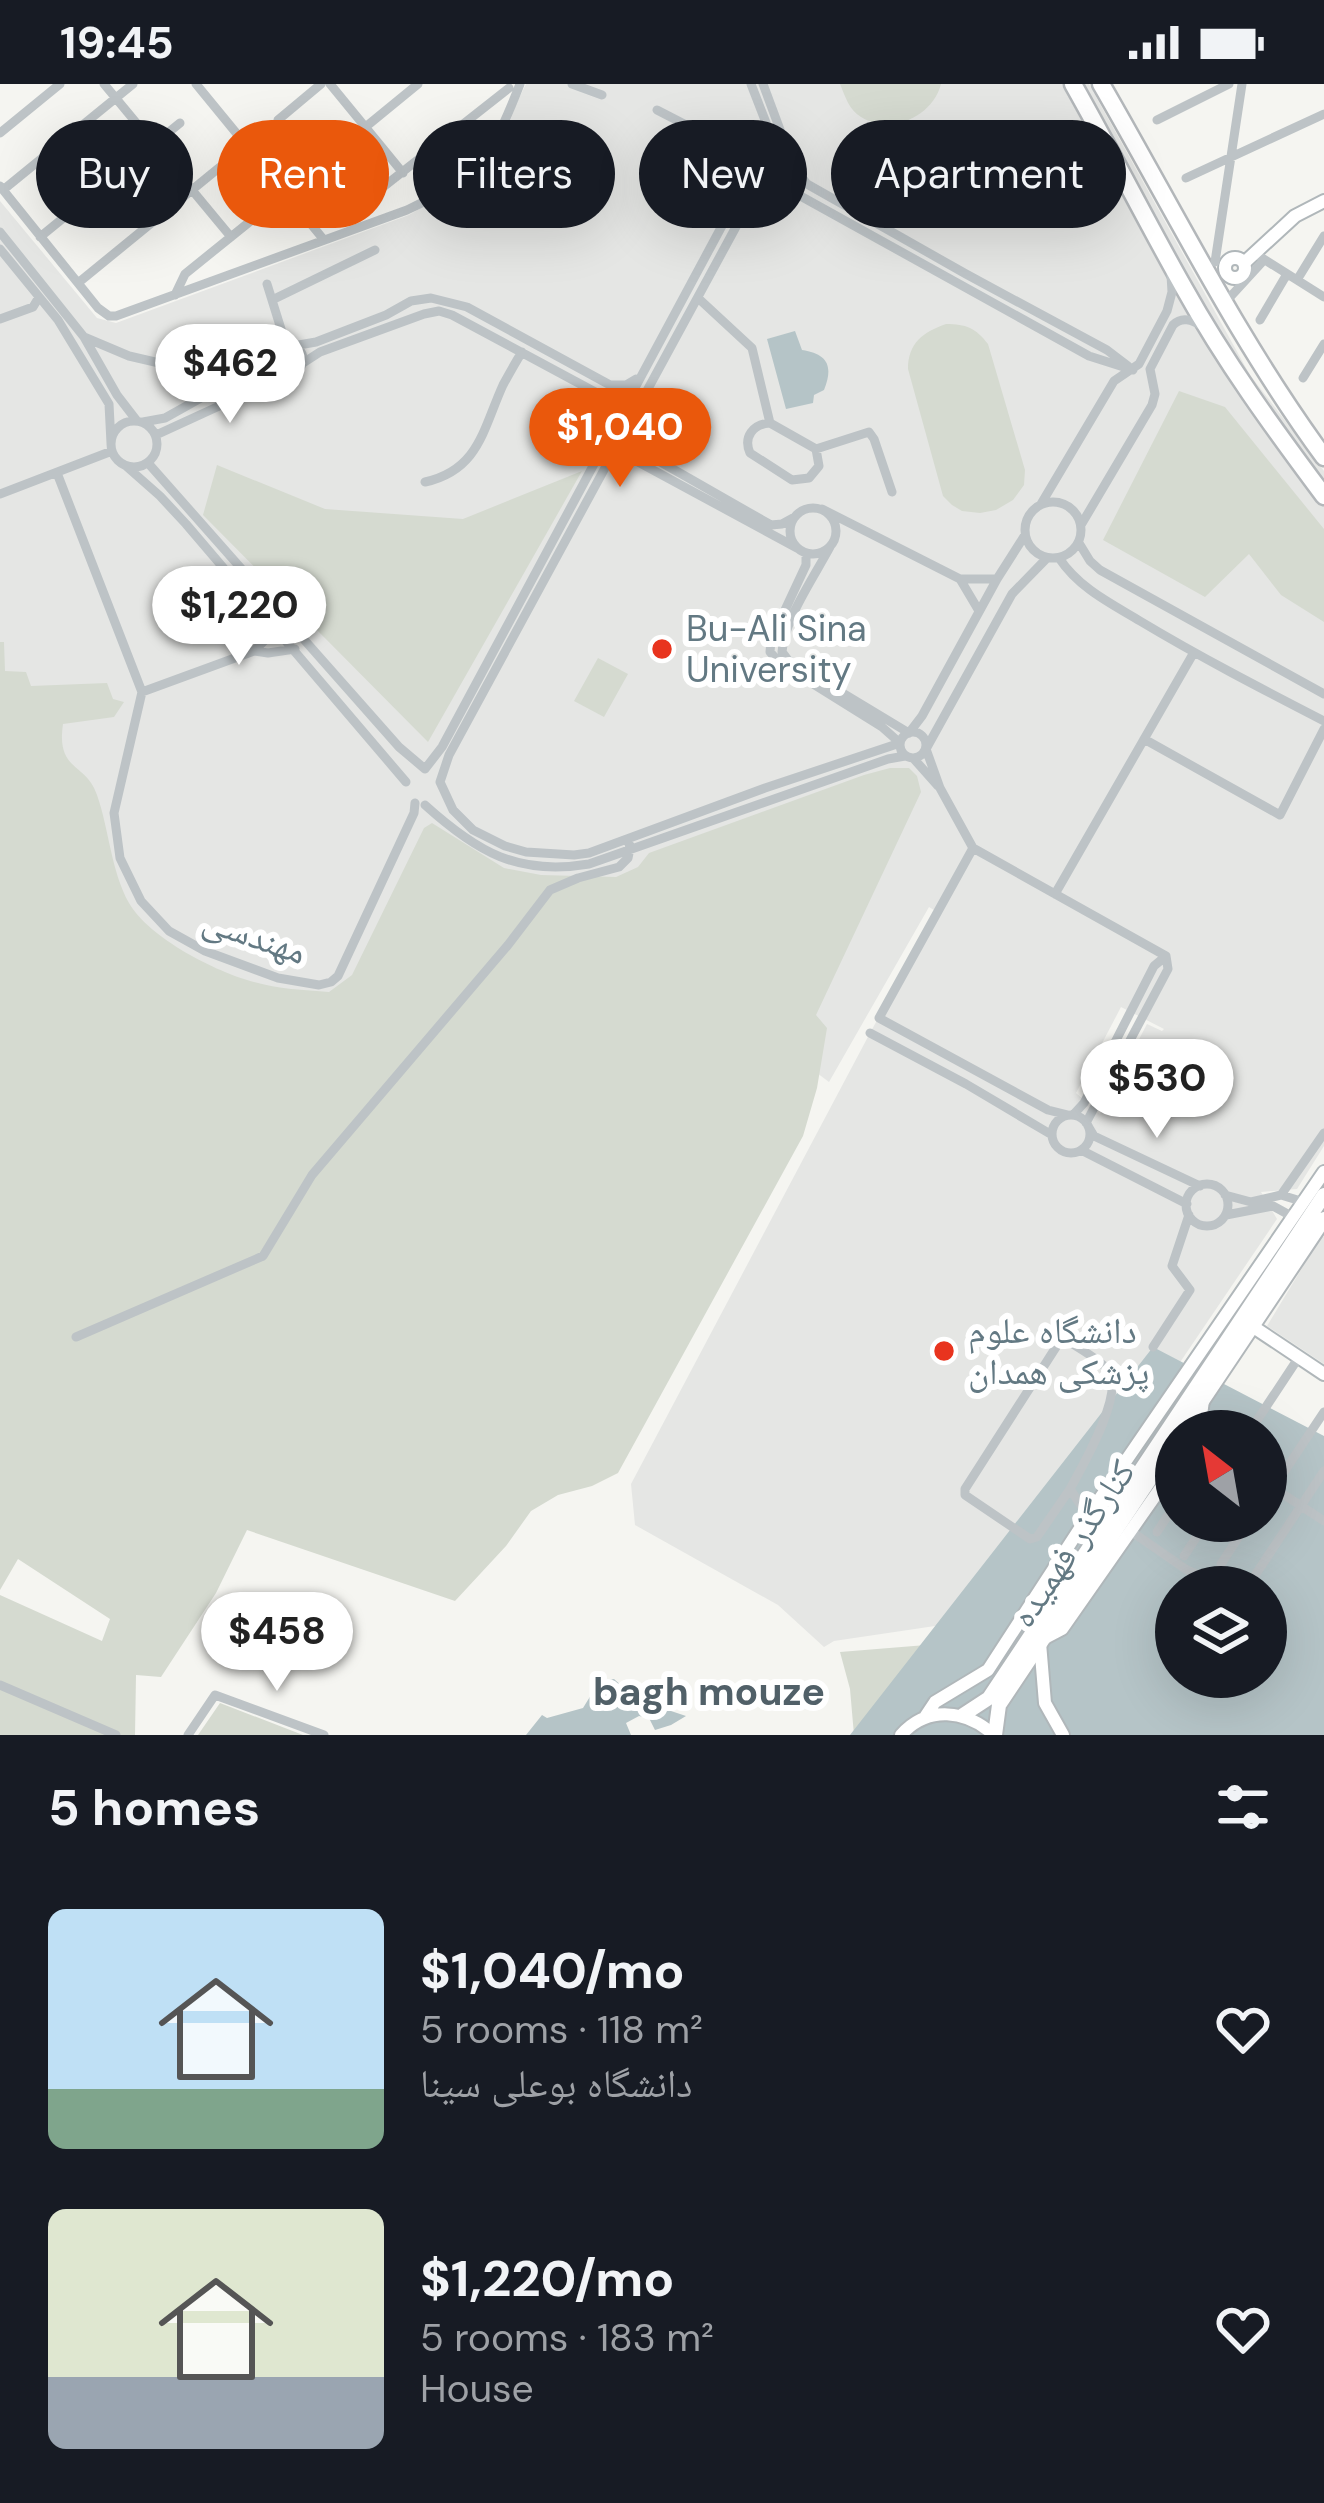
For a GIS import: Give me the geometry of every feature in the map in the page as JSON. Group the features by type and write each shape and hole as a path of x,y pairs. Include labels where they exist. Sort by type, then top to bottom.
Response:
{"highway":[{"path":"1073,84 1210,332 1264,418 1324,494"},
{"path":"1086,106 1093,93 1104,90 1218,265 1226,298 1256,359 1324,457"}],"main road":[{"path":"1196,1410 1254,1327 1317,1206"},
{"path":"963,1715 989,1698 1317,1206"},
{"path":"995,1735 999,1705 1155,1471"}],"street":[{"path":"0,133 60,84"},
{"path":"104,84 134,120"},
{"path":"133,84 1,188 98,308 110,316 407,210 445,192 474,171 501,132 514,86"},
{"path":"196,84 324,240"},
{"path":"278,120 326,84 359,120"},
{"path":"374,120 418,84"},
{"path":"572,84 602,94"},
{"path":"751,84 765,120"},
{"path":"763,84 776,120"},
{"path":"1157,120 1229,84"},
{"path":"1226,298 1218,265 1242,84"},
{"path":"389,184 514,86"},
{"path":"657,110 675,120"},
{"path":"1186,178 1324,114"},
{"path":"389,156 403,173"},
{"path":"217,170 193,191 231,237"},
{"path":"807,184 1107,350 1133,370"},
{"path":"807,200 1089,356 1133,370"},
{"path":"1218,265 1237,278 1295,216 1324,201"},
{"path":"40,237 51,228"},
{"path":"78,283 147,228"},
{"path":"175,295 185,274 242,228"},
{"path":"148,463 398,747 425,769 442,746 721,228"},
{"path":"736,228 449,755 440,782 453,810 473,830 505,846 526,852 589,853 888,759 921,756 1012,594 1053,558 1074,550 1081,525 1152,405 1155,394 1150,369 1173,325 1186,319 1210,332"},
{"path":"0,232 84,337 117,394 156,435 157,450 148,463 126,466"},
{"path":"1260,320 1324,236"},
{"path":"0,249 79,352 109,404 111,447 295,649 406,782"},
{"path":"272,300 375,250"},
{"path":"629,843 900,743 922,716 1025,535 1029,515 1041,504 1114,381 1139,364 1171,300 1172,277 1164,253"},
{"path":"1254,259 1324,297"},
{"path":"1226,298 1254,259"},
{"path":"267,284 289,345 300,351 302,363"},
{"path":"0,319 34,307 39,297"},
{"path":"0,494 111,447 116,430 129,422 165,418 274,357 278,350 316,342 412,301 431,298 467,307 610,385 626,385 641,376"},
{"path":"698,298 752,348 770,423"},
{"path":"156,435 282,372 294,373 320,352 439,311 597,393 610,404 614,429"},
{"path":"84,337 129,356 233,380"},
{"path":"1303,378 1324,344"},
{"path":"425,482 449,477 478,446 521,352"},
{"path":"274,357 282,372"},
{"path":"770,423 816,449 817,471 801,481 792,480 750,453 747,440 758,425 770,423"},
{"path":"816,449 868,432 892,493"},
{"path":"619,445 771,525 782,524 806,508 822,509 960,580 997,579"},
{"path":"619,445 802,550 819,553 830,547"},
{"path":"58,473 142,692 254,651 264,641 270,621"},
{"path":"801,481 806,508"},
{"path":"1041,504 1069,507 1081,525"},
{"path":"822,509 833,518 834,541 782,644 788,660 924,738 940,788 973,848 1166,956 1168,969 1133,1021 1084,1103 1054,1124 1052,1135 1062,1150 1075,1152 1088,1142 1087,1125 1133,1021"},
{"path":"794,518 790,534 806,565 771,640 770,652 882,727 940,788"},
{"path":"1025,535 1035,553 1053,558 1087,589 1324,725 1280,815 1144,740"},
{"path":"1078,543 1100,570 1319,691 1302,710"},
{"path":"960,580 979,611"},
{"path":"1055,894 1144,740 1199,626"},
{"path":"254,651 295,649"},
{"name":"مهندسی","path":"142,692 114,814 120,858 141,901 170,931 205,951 278,978 319,985 338,976 420,804 469,839 525,866 556,869 589,864 629,843"},
{"path":"76,1337 263,1256 312,1174 550,890 619,867 628,858 629,843"},
{"path":"973,848 879,1018 1048,1110 1071,1115 1094,1136 1200,1186 1211,1185 1225,1195 1251,1202 1281,1195 1317,1206"},
{"path":"870,1033 1052,1135"},
{"path":"1281,1195 1324,1133"},
{"path":"1081,1150 1188,1210 1204,1226 1217,1224 1226,1214 1225,1195"},
{"name":"کنارگذر فهمیده","path":"901,1735 925,1717 935,1702 988,1670 1293,1217 1317,1206 1324,1172"},
{"path":"1153,1347 1190,1290 1172,1266 1191,1193 1200,1186"},
{"path":"1226,1214 1274,1206 1293,1217"},
{"path":"1324,1231 1254,1327 1324,1374"},
{"path":"1068,1341 1108,1370 1113,1387 1096,1438 1070,1490 1037,1537 1030,1539 965,1495 1058,1343 1068,1341"},
{"path":"1264,1410 1299,1357"},
{"path":"1202,1410 1203,1400"},
{"path":"1287,1468 1324,1412"},
{"path":"1261,1566 1324,1471"},
{"path":"1070,1490 1088,1516"},
{"path":"1063,1735 1046,1703 1041,1641 1062,1629 1155,1498"},
{"path":"1287,1498 1324,1522"},
{"path":"1132,1532 1181,1566"},
{"path":"1184,1556 1193,1542"},
{"path":"1220,1564 1235,1542"},
{"path":"0,1685 116,1735"},
{"path":"188,1735 215,1695 324,1735"},
{"path":"925,1717 963,1715 995,1735"}],"shaded area":[{"name":"Bu-Ali Sina University","path":"526,84 1089,84 1109,120 831,120 831,228 1126,228 1126,151 1250,375 1324,471 1324,1146 1297,1189 1261,1192 1277,1219 1009,1615 834,1641 824,1647 778,1605 635,1525 631,1484 937,912 929,907 829,1082 785,1049 413,980 0,1088 0,201 97,318 116,323 374,228 389,228 389,222 413,213 413,228 615,228 615,120 508,120","holes":["1121,1007 1162,1031 1147,1024 1100,1114 1076,1093"]},
{"path":"840,84 941,84 929,105 909,120 869,120 848,102"},
{"path":"946,324 970,328 988,344 1025,470 1024,485 1013,500 996,510 962,511 943,496 908,369 918,340"},
{"path":"795,331 802,350 823,358 828,374 824,390 814,395 813,403 786,409 767,339"},
{"path":"1179,391 1225,407 1324,529 1324,622 1281,595 1249,554 1205,597 1103,540"},
{"path":"217,465 325,509 463,519 582,471 428,742 203,515"},
{"path":"0,642 4,642 5,671 26,672 31,686 107,683 113,699 124,702 114,717 63,724 62,739 68,759 97,795 118,877 139,916 167,941 203,962 272,986 329,992 352,975 424,828 432,823 504,868 541,875 616,877 638,867 649,853 864,775 909,768 921,792 816,1015 827,1028 803,1136 618,1473 558,1495 531,1511 455,1601 247,1530 216,1593 161,1677 136,1675 135,1735 0,1735 0,1595 102,1641 110,1619 18,1559 0,1590"},
{"path":"598,658 628,674 604,717 574,701"},
{"path":"1324,1237 1324,1364 1267,1326"},
{"path":"1153,1347 1274,1410 1155,1410 1155,1542 1287,1542 1287,1417 1324,1436 1324,1735 850,1735"},
{"path":"1000,1639 854,1735 850,1689 840,1652"},
{"path":"614,1679 623,1687 641,1689 662,1708 686,1716 655,1730 649,1718 639,1716 626,1723 631,1735 526,1735 542,1715 547,1718 583,1708 599,1682"},
{"path":"220,1703 303,1735 198,1735"}],"place":[{"name":"Bu-Ali Sina University","path":"662,649"},
{"name":"دانشگاه علوم پزشکی همدان","path":"944,1351"}],"district":[{"name":"bagh mouze","path":"709,1691"}]}
